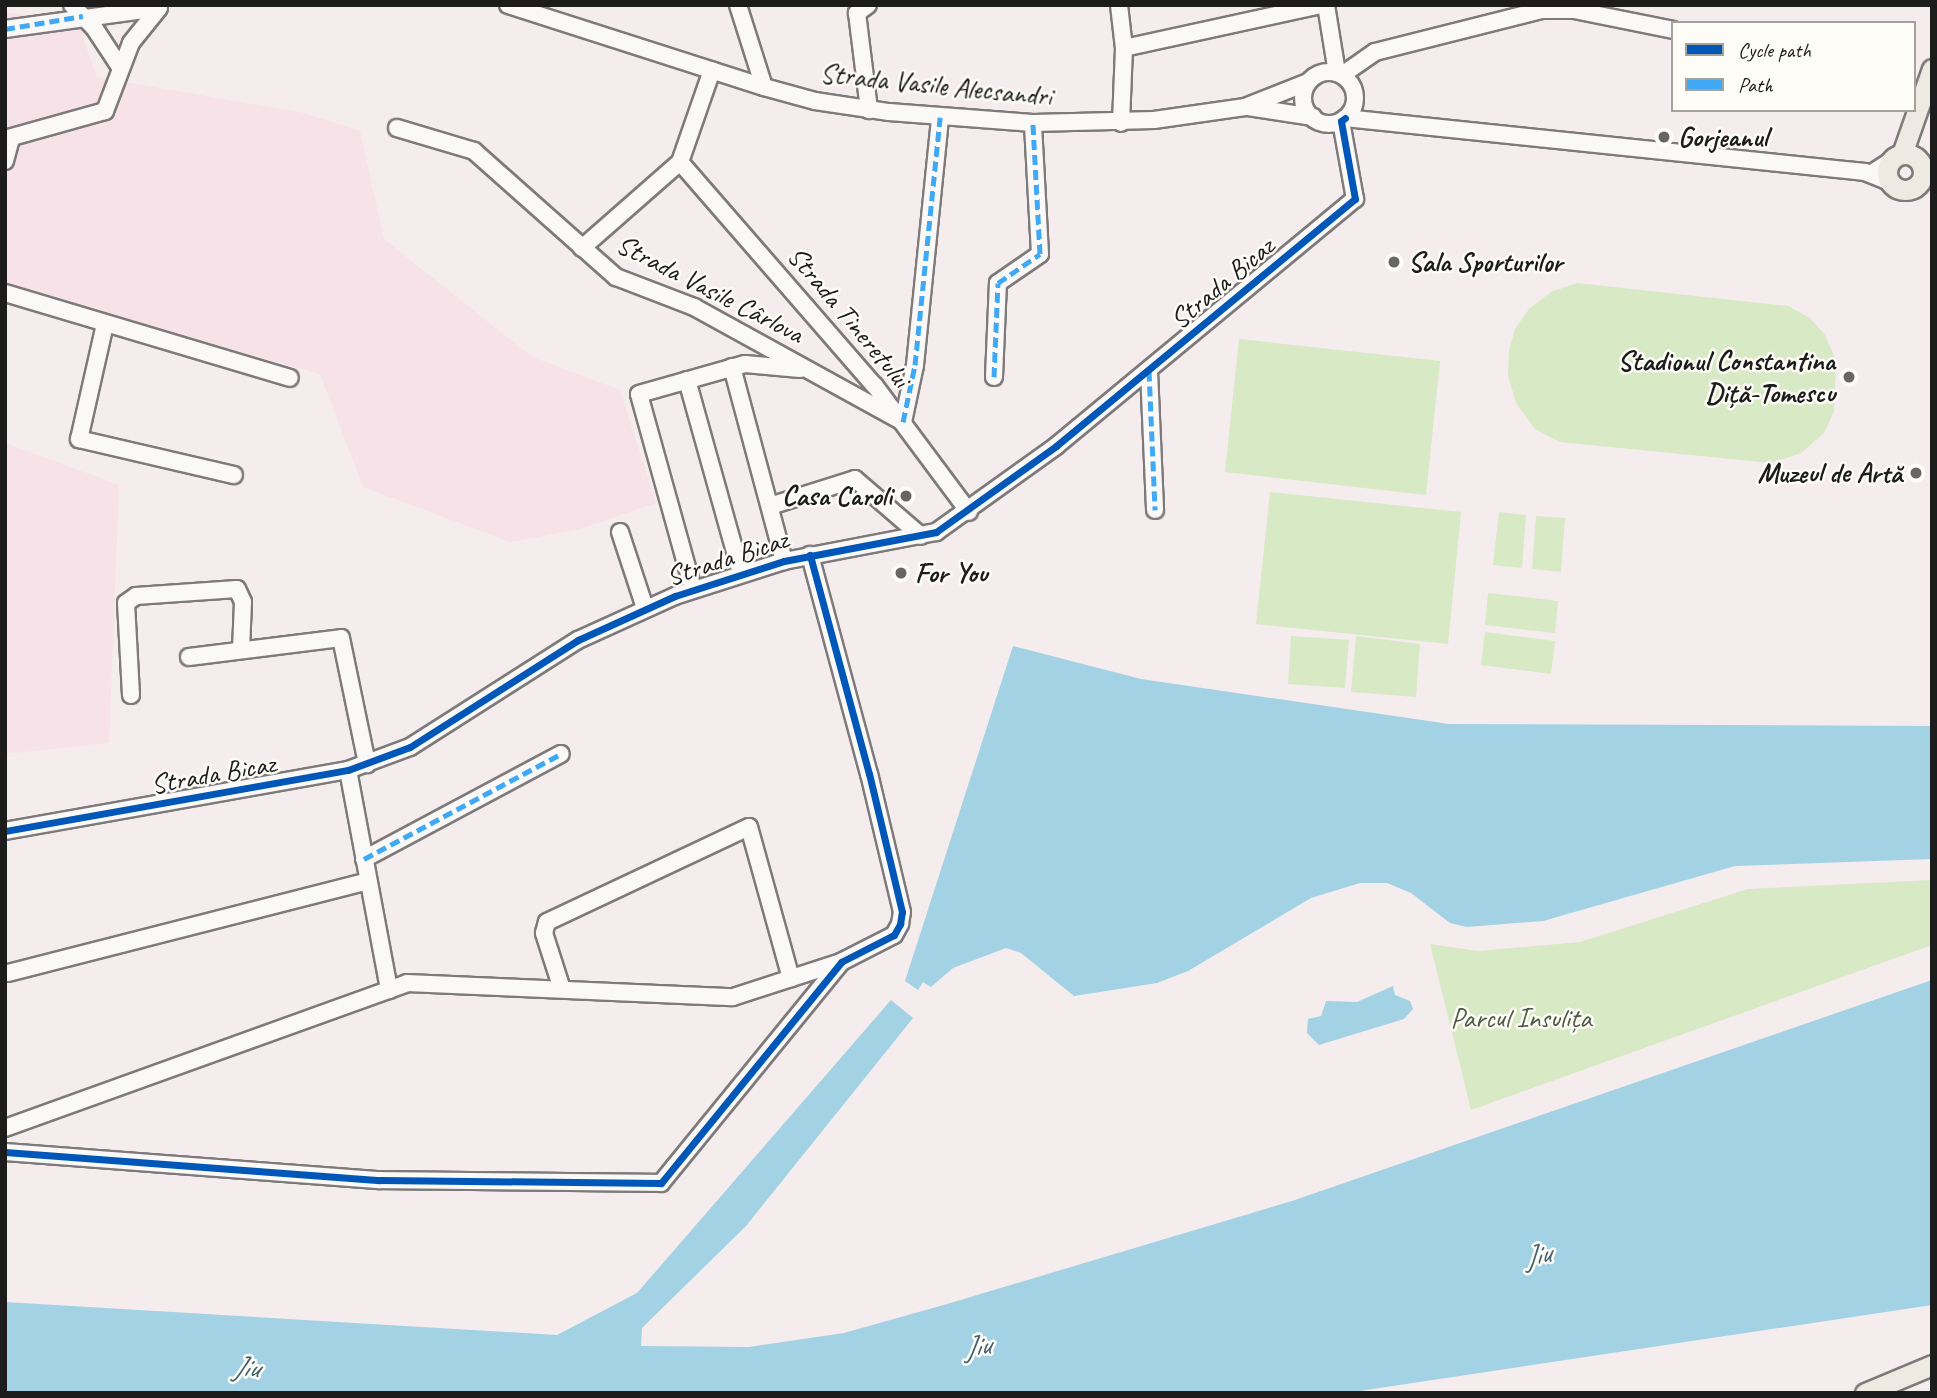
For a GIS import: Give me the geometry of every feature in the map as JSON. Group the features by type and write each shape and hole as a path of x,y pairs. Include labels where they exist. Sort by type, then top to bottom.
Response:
{"main road":[{"path":"1890,182 1904,190 1916,169 1921,94 1932,69"},
{"path":"1890,182 1916,169"},
{"path":"1865,1393 1932,1365"}],"street":[{"name":"Strada Vasile Alecsandri","path":"508,5 764,88 869,110 940,117 1033,123 1121,123 1245,107 1308,82"},
{"path":"738,5 764,88"},
{"path":"868,5 857,13 869,110"},
{"path":"1119,5 1124,48 1121,123"},
{"path":"1124,48 1324,5 1340,74 1352,86 1355,100 1391,120"},
{"path":"5,29 78,11 161,7"},
{"path":"5,161 8,139 105,111 131,43 161,7"},
{"path":"1355,100 1331,120 1304,101 1308,82 1322,73 1340,74 1375,52 1542,10 1574,9 1671,30"},
{"path":"78,11 120,67"},
{"path":"582,248 680,162 712,70"},
{"name":"Strada Vasile Alecsandri","path":"1245,107 1331,120 1391,120 1872,173"},
{"path":"903,422 915,365 940,117"},
{"name":"Strada Bicaz","path":"5,831 348,770 367,764 410,747 578,640 645,608 693,589 785,561 921,536 969,512 1149,371 1355,199 1345,151 1331,120"},
{"path":"993,377 998,284 1040,254 1033,123"},
{"name":"Strada Vasile Cârlova","path":"397,128 474,151 616,276 694,307 903,422"},
{"name":"Strada Tineretului","path":"680,162 903,422 969,512"},
{"path":"1872,173 1916,169"},
{"path":"1872,173 1890,182"},
{"path":"5,293 290,378"},
{"path":"105,324 79,439 234,475"},
{"path":"693,589 639,394 732,367 771,364 816,372"},
{"path":"732,367 785,561"},
{"path":"1149,371 1155,510"},
{"path":"687,380 741,574"},
{"path":"770,506 855,479 921,536"},
{"path":"620,532 645,608"},
{"path":"5,1128 416,982 561,986 733,997 841,962 894,935 902,912 810,555"},
{"path":"131,695 127,603 136,596 237,589 243,602 241,649"},
{"path":"189,657 341,638 367,764"},
{"path":"364,859 561,754"},
{"path":"348,770 389,990"},
{"path":"561,986 544,933 547,922 750,827 791,978"},
{"path":"8,973 368,881"},
{"path":"5,1152 380,1180 648,1186 661,1183 677,1168 841,962"}],"shaded area":[{"path":"5,12 78,23 97,77 304,113 360,131 384,239 532,357 620,390 656,503 580,529 510,542 363,487 320,374 5,286"},
{"path":"5,443 119,485 109,743 5,754"}],"green space":[{"path":"1577,283 1788,306 1810,318 1825,335 1836,360 1834,411 1824,433 1801,453 1771,463 1560,442 1535,429 1516,403 1508,375 1509,350 1515,329 1529,309 1551,292"},
{"path":"1239,339 1440,361 1426,495 1225,472"},
{"path":"1270,492 1461,512 1448,644 1256,624"},
{"path":"1499,512 1526,515 1522,568 1493,565"},
{"path":"1536,516 1565,518 1561,572 1532,569"},
{"path":"1488,593 1558,601 1555,633 1485,625"},
{"path":"1485,632 1555,641 1551,674 1481,665"},
{"path":"1291,636 1349,640 1345,688 1288,684"},
{"path":"1356,636 1420,644 1416,697 1351,692"},
{"name":"Parcul Insulița","path":"1932,880 1932,945 1471,1110 1430,944 1478,951 1580,942 1748,889"}],"water":[{"path":"1013,646 1141,679 1449,724 1932,726 1932,859 1735,866 1543,921 1467,927 1450,923 1411,893 1387,883 1360,883 1311,898 1188,971 1157,983 1074,996 1021,953 1006,948 953,968 931,987 923,982 918,990 905,981"},
{"name":"Jiu","path":"1932,980 1932,1305 1346,1393 5,1393 5,1302 557,1335 637,1293 891,1000 913,1018 746,1226 642,1328 641,1346 749,1347 844,1333 947,1304 1292,1201"},
{"path":"1393,986 1395,995 1410,1001 1413,1009 1404,1019 1319,1045 1307,1033 1308,1019 1321,1016 1326,1001 1357,1002"}],"marked path":[{"path":"5,29 83,16"},
{"path":"903,422 915,365 940,117"},
{"path":"994,377 998,283 1040,254 1033,123"},
{"path":"1149,371 1155,510"},
{"path":"364,859 561,754"}],"cycle path":[{"path":"5,831 348,770 410,747 578,640 675,596 784,561 936,532 1056,446 1355,199 1341,121 1345,118"},
{"path":"5,1152 380,1180 661,1183 841,962 894,935 900,924 902,912 869,774 810,555"}],"place":[{"name":"Gorjeanul","path":"1664,137"},
{"name":"Sala Sporturilor","path":"1394,262"},
{"name":"Stadionul Constantina Diță-Tomescu","path":"1849,377"},
{"name":"Muzeul de Artă","path":"1916,473"},
{"name":"Casa Caroli","path":"906,496"},
{"name":"For You","path":"901,573"}]}
